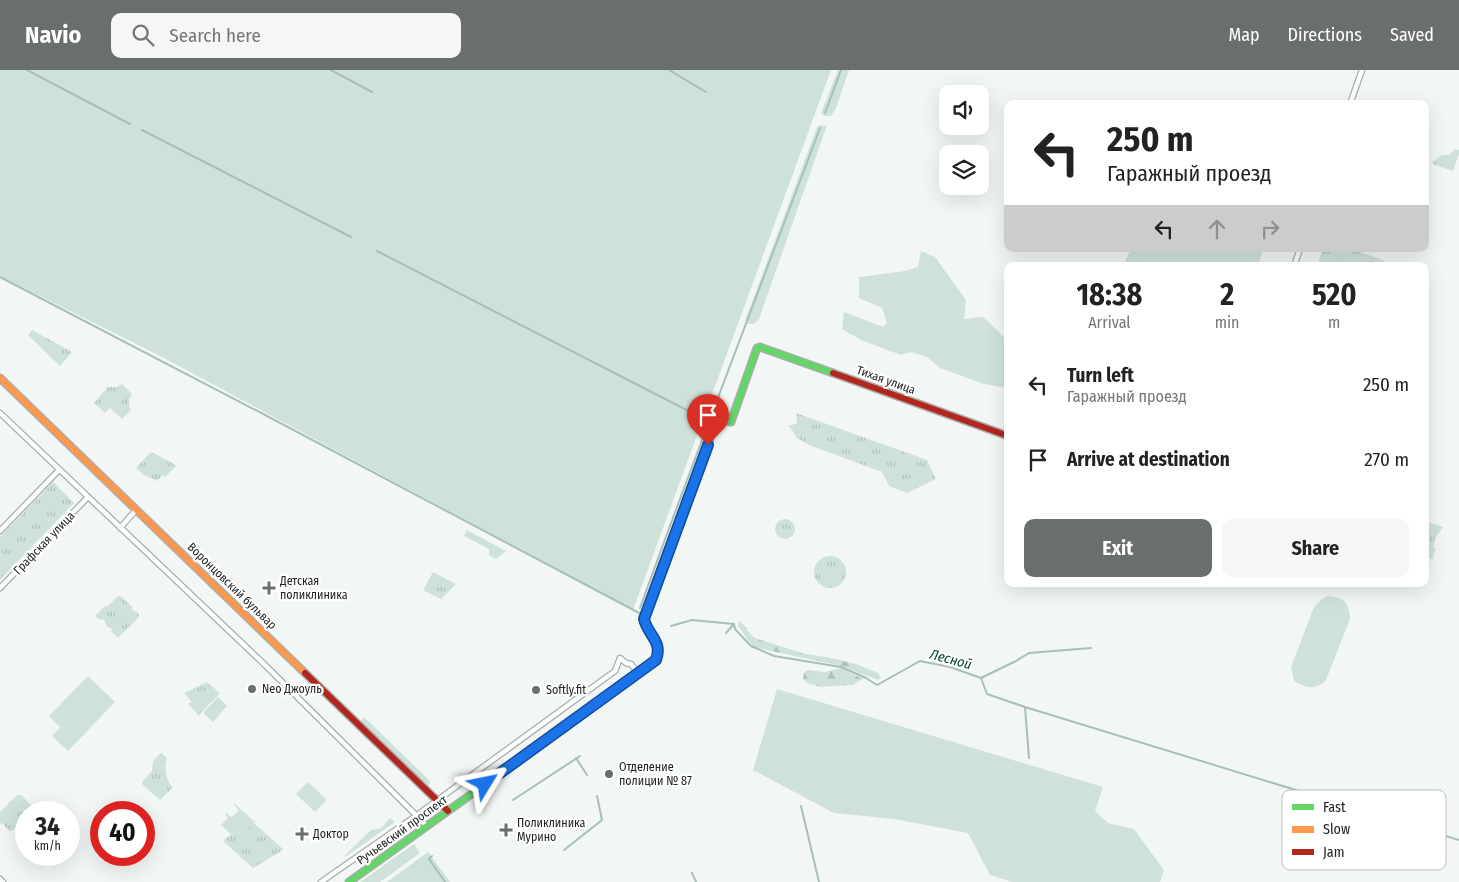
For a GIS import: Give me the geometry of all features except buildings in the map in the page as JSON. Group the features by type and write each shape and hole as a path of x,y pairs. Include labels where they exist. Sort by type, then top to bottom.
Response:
{"street":[{"path":"1351,100 1362,70"},
{"name":"Тихая улица","path":"659,652 644,619 714,427 720,420 731,422 757,348 760,347 1004,435"},
{"name":"Воронцовский бульвар","path":"0,378 448,810"},
{"path":"0,413 264,664 427,826"},
{"path":"0,531 59,470"},
{"name":"Графская улица","path":"0,588 88,497"},
{"path":"120,528 136,510"},
{"name":"Ручьевский проспект","path":"348,882 575,720 656,660 659,652"},
{"path":"615,671 620,658 626,664 631,664 638,673"},
{"path":"321,882 626,664"},
{"path":"0,879 3,882"}],"green space":[{"path":"0,70 831,70 633,610 162,357 0,276"},
{"path":"838,70 849,70 836,108 831,116 824,116 821,113"},
{"path":"821,125 826,126 826,128 759,319 754,324 748,324 745,321 817,127"},
{"path":"1456,149 1459,150 1459,154 1453,171 1435,165 1432,162 1442,155 1449,155"},
{"path":"921,251 935,257 966,300 964,319 983,317 1004,337 1004,387 984,384 940,368 927,357 911,352 901,355 861,340 842,329 844,312 883,327 887,323 882,308 859,298 859,277 905,271 918,267"},
{"path":"1130,252 1262,252 1259,262 1125,262"},
{"path":"1322,252 1359,252 1384,262 1318,262"},
{"path":"32,330 72,352 60,366 28,335"},
{"path":"122,384 132,394 129,402 131,410 122,419 110,408 105,413 94,403 108,387 117,387"},
{"path":"796,413 927,460 936,479 907,493 889,486 882,472 809,445 797,438 789,426 797,423"},
{"path":"151,452 176,466 165,477 163,475 157,481 144,475 136,468"},
{"path":"53,482 74,503 0,580 0,537"},
{"path":"785,519 792,522 795,529 792,536 785,539 778,536 775,529 778,522"},
{"path":"1429,522 1443,527 1435,538 1433,547 1436,549 1433,560 1429,558"},
{"path":"467,530 506,551 496,559 489,555 489,549 464,536"},
{"path":"830,556 836,557 841,561 845,566 845,578 841,583 836,587 830,588 824,587 819,583 815,578 814,572 815,566 819,561 824,557"},
{"path":"433,572 456,584 441,599 423,590"},
{"path":"118,596 122,597 132,607 132,610 139,615 118,638 103,619 100,620 95,616"},
{"path":"1328,596 1345,602 1350,619 1326,680 1318,686 1307,687 1294,681 1291,667 1314,607"},
{"path":"740,621 755,638 805,654 856,664 878,673 881,678 878,680 841,666 753,647 738,626"},
{"path":"841,668 863,679 853,685 821,687 807,683 803,679 804,673 807,670 825,672"},
{"path":"88,676 115,702 68,751 52,736 60,727 49,716"},
{"path":"207,682 220,693 199,715 188,704 192,702 184,693"},
{"path":"777,689 1103,787 1095,811 1108,823 1134,829 1164,870 1160,882 1013,882 990,875 968,833 894,819 834,813 753,770"},
{"path":"218,697 227,706 213,722 203,713"},
{"path":"364,717 428,779 430,782 428,788 362,725"},
{"path":"161,753 167,758 166,773 172,788 160,800 142,784 152,771 153,761"},
{"path":"308,782 327,800 315,812 296,794"},
{"path":"17,795 21,795 27,801 15,801 15,828 12,831 9,831 2,823 0,824 0,812"},
{"path":"235,804 256,823 245,831 231,834 221,825 228,818 226,813 232,817 239,810"},
{"path":"390,818 395,822 345,857 371,830 381,828"},
{"path":"254,823 283,850 253,868 223,841 231,834 245,831"},
{"path":"414,844 420,853 380,882 360,882"},
{"path":"428,852 450,882 387,882"}],"waterway":[{"path":"27,70 130,124"},
{"path":"331,70 372,92"},
{"path":"669,70 706,92"},
{"path":"825,113 841,70"},
{"path":"640,608 820,128"},
{"path":"142,130 351,237"},
{"path":"377,251 708,421"},
{"path":"0,277 641,614"},
{"name":"Лесной","path":"671,626 692,620 734,624 735,629 751,646 774,656 841,667 877,685 920,661 950,667 981,678 1029,653 1091,648"},
{"name":"Лесной","path":"726,633 734,624"},
{"path":"981,678 987,694 1296,790"},
{"path":"1025,707 1029,758"},
{"path":"513,800 580,756"},
{"path":"576,758 587,775"},
{"path":"564,850 602,820 597,796"},
{"path":"801,806 819,882"},
{"path":"1446,836 1459,840"},
{"path":"432,856 429,859 445,882"},
{"path":"692,873 696,882"}],"traffic: fast":[{"path":"662,571 714,427 720,420 731,422 757,348 760,347 833,373"},
{"path":"349,882 537,747"}],"traffic: slow":[{"path":"0,378 305,673"}],"traffic: jam":[{"path":"833,373 1004,435"},
{"path":"537,747 656,660 656,643 644,619 662,571"},
{"path":"305,673 448,811"}],"place":[{"name":"Детская поликлиника","path":"269,588"},
{"name":"Neo Джоуль","path":"252,689"},
{"name":"Softly.fit","path":"536,690"},
{"name":"Отделение полиции № 87","path":"609,774"},
{"name":"Поликлиника Мурино","path":"506,830"},
{"name":"Доктор","path":"302,834"}],"route":[{"path":"485,784 656,660 659,652 657,644 647,629 644,619 708,445"}]}
